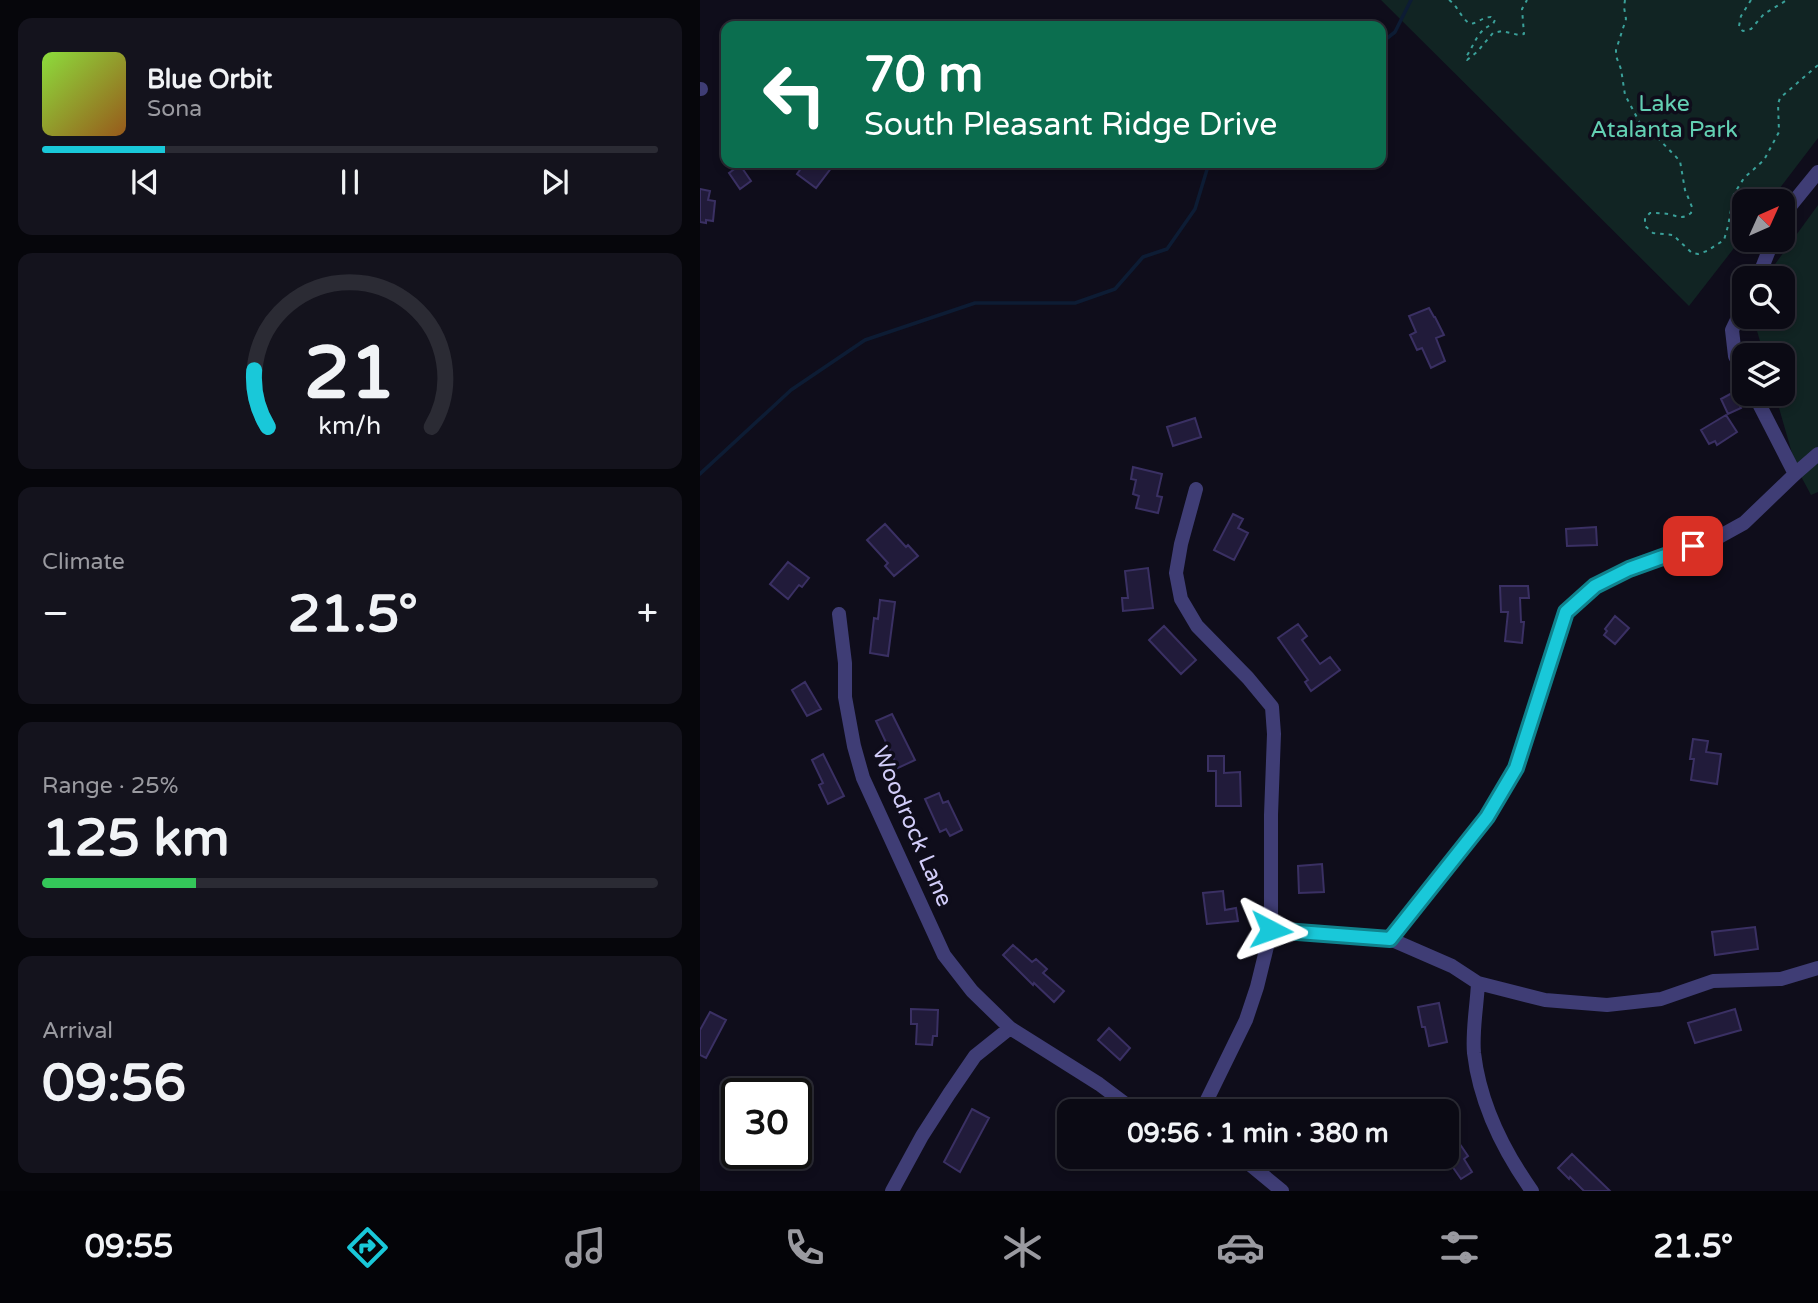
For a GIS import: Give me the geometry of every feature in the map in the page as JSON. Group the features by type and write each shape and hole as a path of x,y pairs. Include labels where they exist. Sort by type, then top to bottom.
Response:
{"street":[{"path":"1796,199 1818,172"},
{"path":"1760,406 1795,474"},
{"path":"1390,939 1487,817 1516,768 1566,612 1595,586 1629,569 1715,538 1744,523 1818,454"},
{"path":"1196,489 1176,573 1181,599 1197,626 1272,707 1274,734 1271,930 1246,1020 1207,1099"},
{"name":"Woodrock Lane","path":"839,614 845,663 845,697 853,746 863,778 944,955 972,991 1010,1028 1119,1099"},
{"path":"1271,930 1390,939 1452,966 1478,983 1545,999 1607,1005 1661,999 1713,981 1781,979 1818,968"},
{"path":"1478,983 1474,1051 1484,1103 1513,1164 1532,1191"},
{"path":"892,1191 929,1126 975,1056 1010,1028"},
{"path":"1255,1169 1282,1191"}],"path":[{"path":"1449,0 1470,24 1488,17 1495,20 1478,35 1466,60 1477,52 1493,33 1502,31 1524,34 1522,9 1527,0"},
{"path":"1625,0 1626,19 1616,50 1625,95 1641,125 1653,133 1680,161 1685,190 1692,207 1691,214 1686,217 1650,213 1645,218 1645,226 1653,233 1673,235 1692,253 1707,251 1724,240 1734,194 1744,178 1764,160 1779,132 1780,98 1818,65"},
{"path":"1751,0 1739,22 1743,31 1751,29 1765,14 1787,0"}],"green space":[{"name":"Lake Atalanta Park","path":"1381,0 1818,0 1818,138 1779,189 1732,189 1732,251 1689,306"},
{"path":"1818,205 1818,492 1811,495 1796,467 1778,406 1795,406 1795,343 1761,343 1756,329 1795,329 1795,266 1774,266 1784,252 1796,252 1796,235"}],"building":[{"path":"736,168 742,168 751,181 740,189 729,173"},
{"path":"801,168 831,168 816,188 797,174"},
{"path":"700,189 710,191 708,200 715,201 713,221 700,222"},
{"path":"1429,308 1444,335 1436,338 1445,361 1431,368 1422,348 1417,350 1410,335 1416,332 1409,316"},
{"path":"1732,393 1732,406 1741,408 1728,414 1721,399"},
{"path":"1726,415 1737,432 1717,445 1715,441 1709,444 1701,430"},
{"path":"1195,418 1201,437 1173,446 1167,427"},
{"path":"1133,467 1162,474 1157,496 1162,497 1158,513 1136,508 1139,496 1133,494 1136,480 1131,479"},
{"path":"1233,514 1243,519 1238,528 1248,533 1234,560 1214,550"},
{"path":"885,524 918,556 894,576 885,566 888,563 867,540"},
{"path":"1596,527 1597,545 1567,546 1566,529"},
{"path":"788,562 809,578 802,587 799,585 788,599 770,584"},
{"path":"1148,568 1153,608 1123,611 1122,598 1128,598 1125,571"},
{"path":"1500,586 1528,586 1529,598 1520,598 1521,622 1524,622 1522,643 1505,641 1508,612 1501,612"},
{"path":"880,600 895,602 888,656 870,653 874,618 878,619"},
{"path":"1615,616 1629,628 1615,644 1604,635 1607,631 1605,629"},
{"path":"1298,624 1307,636 1302,640 1320,664 1330,657 1340,670 1311,691 1305,682 1308,680 1278,638"},
{"path":"1164,626 1196,660 1181,674 1149,640"},
{"path":"805,682 821,709 807,716 792,690"},
{"path":"892,714 915,760 898,768 876,721"},
{"path":"1693,739 1708,741 1706,752 1721,754 1717,784 1691,780"},
{"path":"823,754 844,796 828,804 819,785 823,783 812,760"},
{"path":"1208,756 1224,756 1224,773 1240,772 1241,806 1216,806 1216,771 1208,771"},
{"path":"939,793 943,803 948,801 962,830 950,836 946,829 940,832 925,799"},
{"path":"1322,864 1324,892 1299,893 1298,866"},
{"path":"1223,891 1225,910 1236,908 1238,921 1207,924 1203,893"},
{"path":"1755,927 1758,949 1715,955 1712,932"},
{"path":"1013,945 1032,962 1036,959 1047,969 1043,973 1064,991 1054,1002 1003,955"},
{"path":"1439,1003 1447,1042 1429,1046 1418,1007"},
{"path":"911,1009 938,1010 937,1036 933,1036 932,1045 916,1044 917,1024 911,1024"},
{"path":"1735,1009 1741,1030 1695,1043 1688,1023"},
{"path":"710,1012 726,1020 706,1058 700,1055 700,1030"},
{"path":"1109,1028 1130,1048 1120,1060 1098,1040"},
{"path":"972,1109 989,1118 960,1172 944,1162"},
{"path":"1459,1143 1468,1156 1464,1159 1472,1172 1461,1179 1454,1169 1459,1169"},
{"path":"1572,1154 1610,1191 1584,1191 1570,1177 1569,1179 1558,1168"}],"waterway":[{"path":"1386,39 1395,32 1411,0"},
{"path":"700,474 791,390 865,340 975,303 1075,303 1115,289 1143,257 1167,249 1195,209 1207,168"}],"route":[{"path":"1271,930 1390,939 1487,817 1516,768 1566,612 1595,586 1629,569 1693,546"}]}
